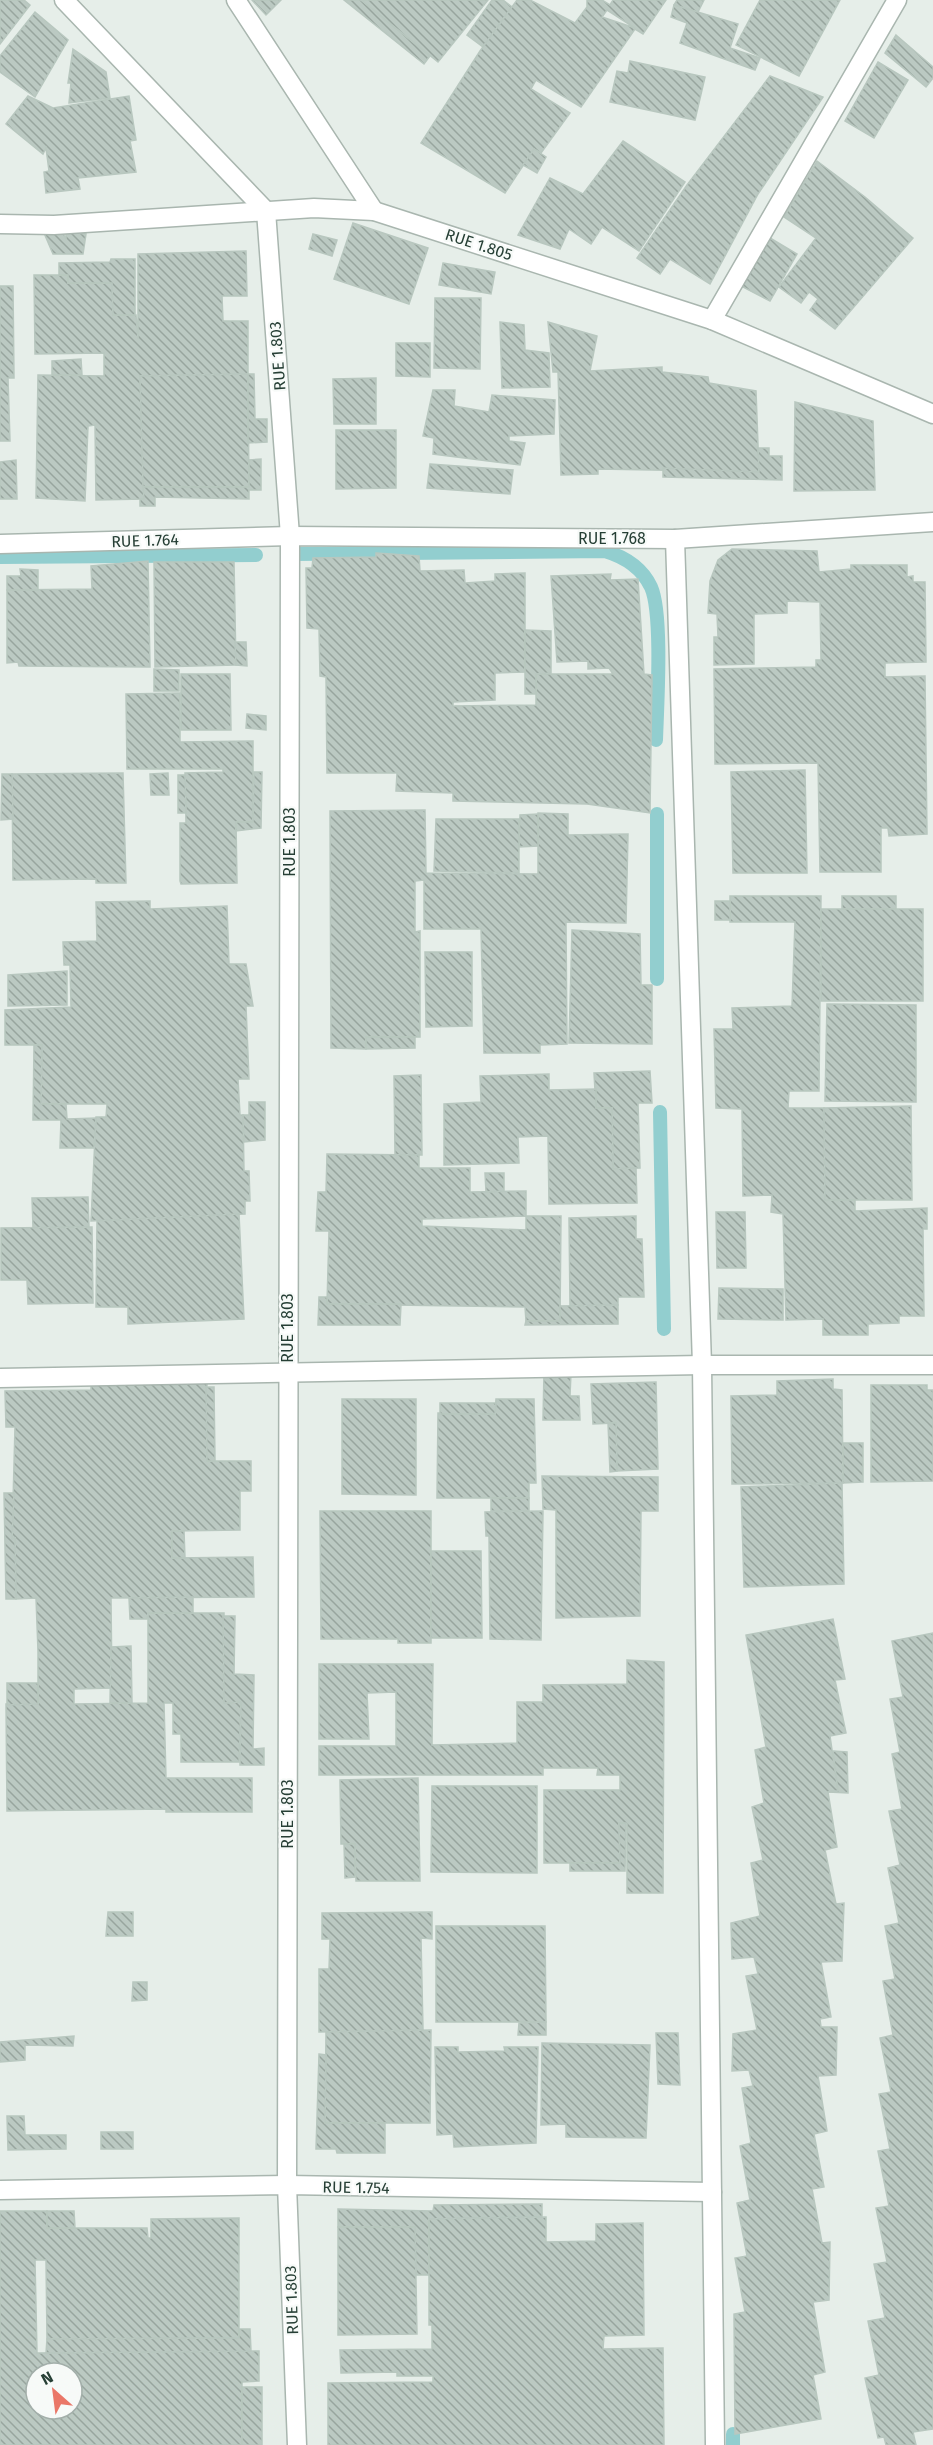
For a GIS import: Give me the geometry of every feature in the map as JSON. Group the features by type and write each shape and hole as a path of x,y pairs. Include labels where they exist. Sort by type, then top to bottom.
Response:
{"street":[{"path":"64,0 266,211"},
{"path":"236,0 374,211"},
{"path":"712,320 897,0"},
{"name":"RUE 1.805","path":"0,224 54,225 314,208 374,211 712,320 933,414"},
{"name":"RUE 1.803","path":"266,211 290,536 287,2185 297,2445"},
{"name":"RUE 1.768","path":"290,536 675,539 933,522"},
{"name":"RUE 1.764","path":"0,544 290,536"},
{"path":"675,539 702,1365 715,2445"},
{"path":"0,1378 702,1365 933,1365"},
{"name":"RUE 1.754","path":"0,2190 287,2185 712,2192"}],"building":[{"path":"0,0 24,0 30,5 0,44"},
{"path":"252,0 281,0 266,15"},
{"path":"344,0 361,0 430,56 424,64"},
{"path":"361,0 488,0 438,62"},
{"path":"492,0 503,0 512,7 483,47 467,35"},
{"path":"517,0 530,0 575,23 587,7 587,0 602,0 610,5 613,0 666,0 643,34 635,29 581,107 536,80 531,89 570,113 541,153 534,149 505,193 421,143 480,51","holes":["607,10 635,28 602,17"]},
{"path":"677,0 704,0 698,12 674,5"},
{"path":"760,0 840,0 799,76 736,45"},
{"path":"674,5 738,24 730,48 760,58 755,70 680,43 687,23 671,17"},
{"path":"35,12 68,40 35,97 0,72 0,56"},
{"path":"896,35 933,67 933,78 926,87 885,53"},
{"path":"73,49 106,72 110,98 69,103 71,83 68,83"},
{"path":"630,61 705,77 695,120 610,102 617,71 628,73"},
{"path":"878,62 908,80 874,138 845,121"},
{"path":"770,76 823,97 758,194 710,284 670,259 660,274 637,258 687,185"},
{"path":"28,96 53,108 129,96 136,140 130,141 136,172 78,178 80,189 46,193 44,172 49,171 46,148 43,154 6,124"},
{"path":"623,141 685,182 639,251 602,227 591,244 569,229 560,249 518,235 550,178 583,194"},
{"path":"534,149 546,157 537,173 523,165"},
{"path":"817,161 865,197 913,238 835,329 810,310 818,299 809,292 801,303 779,287 816,238 784,217"},
{"path":"353,223 428,248 409,304 334,279"},
{"path":"60,227 66,239 66,232 86,234 83,254 53,254 44,233"},
{"path":"313,234 337,240 332,256 309,249"},
{"path":"770,238 797,254 770,301 741,286"},
{"path":"246,251 247,296 222,296 223,321 248,321 248,374 140,376 144,499 96,500 95,425 88,426 85,501 36,498 38,375 104,376 104,353 35,354 34,275 68,275 68,283 112,283 113,315 136,315 138,339 138,254"},
{"path":"111,259 135,259 135,315 113,315 112,283 68,283 68,275 59,275 59,263 110,262"},
{"path":"443,263 495,272 491,294 439,285"},
{"path":"0,286 13,286 14,378 8,378 10,441 0,441"},
{"path":"435,298 481,298 480,369 434,368"},
{"path":"500,322 524,325 525,350 549,353 550,387 502,388"},
{"path":"548,322 597,336 590,371 662,367 662,372 708,377 709,383 756,391 759,472 598,469 598,474 561,475 558,372 553,372"},
{"path":"396,343 430,343 430,377 396,376"},
{"path":"81,359 82,375 52,375 52,361"},
{"path":"248,374 249,487 143,487 140,376"},
{"path":"248,374 254,374 255,419 267,419 267,442 248,443"},
{"path":"376,378 376,424 334,424 333,379"},
{"path":"433,390 455,390 454,406 489,412 492,395 555,400 554,434 509,436 509,441 525,443 520,465 433,454 434,438 423,436"},
{"path":"795,402 873,421 875,490 794,491"},
{"path":"336,430 396,430 396,488 336,489"},
{"path":"758,448 769,448 769,456 782,456 782,480 663,477 663,468 759,472"},
{"path":"261,459 261,490 249,490 249,499 155,497 155,506 140,506 140,499 144,499 143,487 249,487 249,460"},
{"path":"16,460 17,499 0,499 0,462"},
{"path":"430,464 513,470 510,494 427,488"},
{"path":"732,549 817,551 819,572 851,569 851,565 907,565 907,577 913,576 913,582 925,582 926,662 885,663 885,677 925,676 927,834 889,836 888,828 881,828 881,872 820,872 818,763 715,764 714,669 816,667 816,660 821,660 820,602 787,601 787,613 754,614 754,664 714,665 714,637 718,637 717,614 708,613 710,581 718,560"},
{"path":"376,553 419,556 420,571 464,570 465,583 495,581 495,574 525,573 525,672 495,673 495,700 453,702 453,706 536,705 536,674 613,674 609,668 588,669 588,661 557,662 551,576 611,574 610,580 638,579 644,674 652,675 650,813 587,804 453,801 453,793 396,791 397,773 327,773 326,677 320,676 319,629 307,628 306,568 312,568 313,558 376,557"},
{"path":"148,561 150,667 19,666 18,662 7,663 7,590 92,589 91,566"},
{"path":"154,562 234,562 236,665 155,667"},
{"path":"20,569 38,570 38,590 7,590 7,576 21,576"},
{"path":"525,630 551,631 551,673 536,674 536,694 525,694"},
{"path":"235,642 246,642 247,666 236,665"},
{"path":"154,669 179,670 179,691 154,691"},
{"path":"181,674 230,674 231,730 181,730"},
{"path":"180,693 180,742 253,741 253,822 236,822 237,883 181,884 180,881 180,823 186,823 185,773 223,772 223,769 127,769 126,694"},
{"path":"247,714 266,716 266,730 246,728"},
{"path":"805,770 807,873 733,873 731,772"},
{"path":"254,772 262,772 261,828 236,831 236,822 253,822"},
{"path":"123,773 126,883 96,883 96,879 13,880 12,774"},
{"path":"168,773 169,795 151,795 150,774"},
{"path":"2,774 12,774 13,819 1,820"},
{"path":"178,775 185,775 186,813 178,813"},
{"path":"425,810 426,873 538,874 538,813 568,814 568,835 628,834 626,923 566,922 567,1044 540,1045 540,1053 484,1053 481,929 424,929 424,880 415,881 415,932 420,931 420,1037 366,1037 366,1049 331,1048 330,811"},
{"path":"538,814 538,846 519,847 520,815"},
{"path":"436,819 519,819 519,873 434,871"},
{"path":"730,896 821,896 819,1091 789,1091 788,1108 824,1108 825,1200 855,1199 855,1211 927,1208 927,1229 923,1229 924,1316 899,1316 899,1323 868,1324 868,1335 823,1335 823,1319 786,1320 783,1214 771,1212 772,1195 743,1196 742,1109 716,1108 714,1029 733,1029 732,1008 792,1006 795,922 730,922"},
{"path":"842,896 896,896 896,909 842,909"},
{"path":"150,901 150,909 227,906 229,964 246,964 253,1006 246,1006 249,1079 238,1079 240,1115 243,1115 244,1171 249,1171 250,1201 245,1201 245,1214 91,1221 96,1117 106,1117 107,1104 41,1104 42,1045 5,1045 5,1010 71,1007 70,965 64,965 63,942 97,941 96,902"},
{"path":"715,901 730,901 730,920 715,920"},
{"path":"821,909 923,909 923,1001 821,1001"},
{"path":"572,930 640,934 641,985 652,985 652,1044 569,1043"},
{"path":"425,952 472,952 472,1026 426,1027"},
{"path":"67,971 67,1005 8,1006 8,975"},
{"path":"827,1004 916,1005 916,1102 825,1101"},
{"path":"366,1037 415,1037 415,1048 366,1049"},
{"path":"34,1045 42,1045 41,1104 66,1104 67,1119 96,1118 94,1148 60,1148 61,1120 33,1120"},
{"path":"650,1071 652,1103 638,1103 640,1168 613,1169 612,1108 596,1108 594,1073"},
{"path":"549,1074 549,1090 596,1089 596,1108 612,1108 613,1169 636,1168 637,1203 549,1204 548,1136 518,1137 519,1163 444,1165 444,1104 481,1102 480,1076"},
{"path":"421,1075 422,1155 395,1155 394,1076"},
{"path":"249,1102 265,1102 265,1140 244,1142 243,1115 249,1115"},
{"path":"911,1106 912,1200 825,1200 824,1108"},
{"path":"327,1154 419,1155 419,1168 470,1168 470,1192 526,1191 526,1216 561,1216 560,1321 526,1321 525,1307 327,1304 329,1231 316,1231 318,1192 326,1192","holes":["526,1216 526,1230 422,1226 422,1219"]},
{"path":"485,1173 504,1173 504,1191 486,1192"},
{"path":"88,1197 89,1227 33,1228 32,1198"},
{"path":"716,1212 745,1212 746,1268 717,1268"},
{"path":"239,1214 244,1319 128,1324 128,1307 96,1307 97,1221"},
{"path":"636,1216 636,1239 642,1239 644,1297 618,1297 618,1305 570,1306 569,1218"},
{"path":"92,1227 93,1303 28,1304 27,1280 1,1280 1,1228"},
{"path":"719,1288 783,1289 783,1320 718,1319"},
{"path":"319,1297 327,1297 327,1304 401,1304 400,1325 318,1325"},
{"path":"618,1305 618,1324 525,1325 526,1321 560,1321 560,1306"},
{"path":"544,1372 571,1373 570,1396 579,1396 580,1420 543,1420"},
{"path":"833,1379 833,1389 842,1390 843,1483 732,1484 731,1396 777,1395 777,1381"},
{"path":"656,1382 658,1469 617,1471 616,1423 593,1424 591,1384"},
{"path":"207,1383 207,1461 251,1461 251,1491 240,1491 240,1530 172,1531 172,1558 253,1557 254,1597 111,1598 112,1688 74,1689 74,1704 148,1703 148,1613 224,1613 224,1703 241,1702 239,1762 181,1762 181,1734 173,1734 173,1703 164,1703 166,1778 252,1778 252,1812 166,1812 166,1809 7,1811 6,1704 38,1704 38,1651 36,1598 16,1599 15,1538 12,1539 15,1427 6,1427 5,1391 91,1390 91,1384"},
{"path":"871,1385 927,1385 927,1390 933,1390 933,1481 871,1482"},
{"path":"206,1387 214,1387 215,1461 207,1461"},
{"path":"342,1399 416,1399 416,1495 342,1494"},
{"path":"496,1399 534,1399 536,1483 529,1483 529,1498 437,1498 438,1413 495,1414"},
{"path":"440,1403 496,1403 495,1414 440,1414"},
{"path":"608,1423 616,1423 617,1471 610,1472"},
{"path":"843,1443 863,1443 863,1482 843,1483"},
{"path":"542,1476 658,1477 658,1511 641,1511 640,1616 556,1618 556,1510 543,1509"},
{"path":"842,1483 844,1584 744,1587 741,1487"},
{"path":"4,1493 14,1493 12,1539 15,1538 16,1599 6,1599"},
{"path":"491,1498 529,1498 529,1511 491,1511"},
{"path":"320,1511 431,1511 431,1643 398,1643 398,1639 321,1639"},
{"path":"543,1511 541,1640 490,1639 489,1536 486,1536 485,1512"},
{"path":"172,1531 184,1531 185,1558 172,1558"},
{"path":"431,1551 481,1551 482,1638 431,1638"},
{"path":"193,1597 193,1613 148,1613 147,1619 130,1619 129,1598"},
{"path":"223,1616 235,1616 234,1674 254,1675 253,1749 264,1748 264,1765 240,1765 241,1702 224,1703"},
{"path":"833,1619 845,1679 835,1680 846,1733 830,1736 838,1791 828,1792 837,1847 825,1850 836,1904 844,1903 842,1961 821,1962 831,2017 820,2019 821,2027 837,2027 836,2075 818,2076 827,2131 814,2134 824,2187 812,2189 822,2243 830,2242 829,2300 813,2302 825,2372 813,2375 821,2419 735,2434 734,2314 745,2312 735,2258 747,2256 737,2203 750,2200 740,2146 751,2143 742,2088 753,2086 749,2070 732,2071 733,2034 757,2030 746,1976 758,1974 754,1957 732,1959 731,1923 760,1916 751,1863 763,1860 752,1807 764,1803 755,1750 766,1747 746,1635"},
{"path":"933,1633 933,2429 913,2432 916,2445 886,2445 884,2437 878,2438 865,2378 879,2375 868,2321 885,2318 874,2264 887,2262 876,2208 889,2206 878,2151 890,2149 879,2094 891,2092 880,2038 893,2035 883,1981 895,1979 885,1926 899,1923 888,1868 900,1865 889,1811 902,1809 892,1754 900,1752 890,1699 903,1697 892,1641"},
{"path":"131,1646 132,1703 110,1703 111,1647"},
{"path":"627,1660 664,1662 663,1893 627,1893 627,1824 619,1823 620,1863 544,1863 544,1790 620,1790 620,1775 597,1775 598,1768 543,1768 543,1775 319,1775 319,1746 396,1746 396,1692 367,1693 369,1739 319,1739 319,1664 433,1664 432,1745 517,1743 517,1702 543,1702 543,1685 627,1684"},
{"path":"7,1683 38,1683 38,1704 7,1705"},
{"path":"833,1751 847,1752 848,1793 828,1792 838,1791"},
{"path":"418,1778 420,1881 356,1881 355,1844 341,1844 340,1780"},
{"path":"432,1786 537,1786 537,1873 431,1872"},
{"path":"619,1823 626,1823 625,1871 570,1871 570,1863 620,1863"},
{"path":"344,1844 355,1844 355,1877 345,1878"},
{"path":"108,1912 133,1912 133,1936 106,1936"},
{"path":"432,1912 432,1939 421,1938 423,2030 319,2032 319,1969 329,1969 330,1939 322,1939 322,1913"},
{"path":"436,1926 545,1926 546,2022 436,2022"},
{"path":"133,1982 147,1982 147,2000 132,2001"},
{"path":"546,2022 546,2035 518,2035 519,2023"},
{"path":"431,2030 430,2123 325,2123 326,2032"},
{"path":"656,2033 678,2033 680,2085 658,2084"},
{"path":"74,2036 73,2046 25,2045 25,2060 0,2062 0,2042"},
{"path":"542,2043 650,2045 646,2138 566,2137 566,2124 541,2125"},
{"path":"435,2047 458,2047 458,2052 505,2051 504,2047 538,2047 536,2143 454,2147 453,2134 437,2135"},
{"path":"319,2054 326,2055 325,2123 385,2123 385,2153 337,2153 336,2149 316,2149"},
{"path":"7,2116 24,2116 25,2135 66,2135 66,2149 8,2150"},
{"path":"101,2132 133,2132 133,2149 101,2149"},
{"path":"542,2204 542,2217 429,2219 429,2275 416,2275 415,2227 338,2227 338,2209 433,2211 434,2205"},
{"path":"0,2211 47,2211 47,2228 147,2228 148,2238 151,2238 151,2219 239,2218 239,2338 47,2339 46,2260 35,2260 37,2353 259,2351 259,2381 242,2382 242,2445 0,2445"},
{"path":"47,2211 74,2211 75,2228 47,2228"},
{"path":"546,2217 546,2242 596,2241 596,2224 643,2223 644,2335 604,2336 603,2349 663,2348 664,2445 328,2445 328,2383 433,2382 433,2376 397,2376 397,2372 341,2373 340,2350 432,2349 432,2325 429,2325 429,2219"},
{"path":"338,2227 415,2227 417,2334 338,2335"},
{"path":"239,2329 250,2329 251,2351 46,2353 47,2339 239,2338"},
{"path":"242,2387 262,2387 262,2445 242,2445"}],"waterway":[{"path":"293,554 605,551 619,556 643,574 651,587 655,600 658,639 656,740"},
{"path":"0,557 256,555"},
{"path":"657,814 657,979"},
{"path":"660,1112 664,1329"},
{"path":"733,2434 733,2445"}]}
